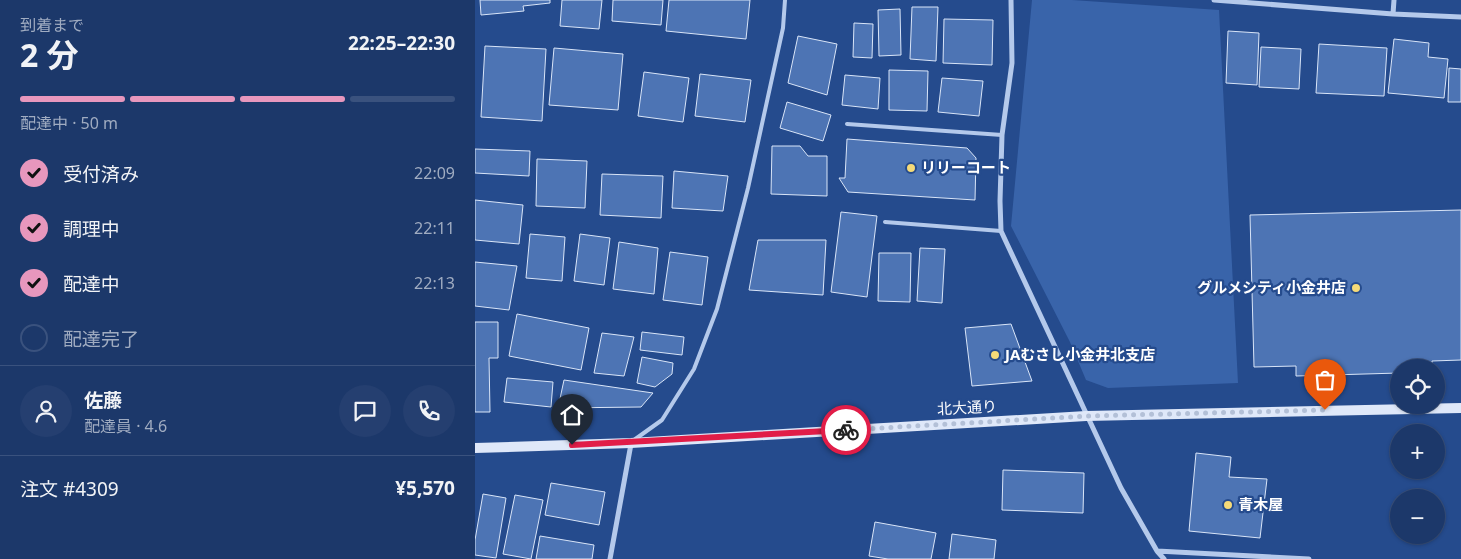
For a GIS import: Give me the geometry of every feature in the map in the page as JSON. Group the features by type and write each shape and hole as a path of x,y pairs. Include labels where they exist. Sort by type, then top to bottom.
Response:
{"street":[{"path":"1011,0 1012,63 1002,135 999,201 1001,231 1121,488 1157,551 1164,559"},
{"path":"1214,0 1393,14 1461,17"},
{"path":"1393,14 1394,0"},
{"name":"北大通り","path":"475,448 631,443 1087,416 1461,408"},
{"path":"610,559 631,443"},
{"path":"1157,551 1309,559"}],"lane":[{"path":"631,443 662,420 694,369 717,309 749,188 783,28 785,0"},
{"path":"847,124 1002,135"},
{"path":"885,222 1001,231"}],"shaded area":[{"path":"1032,0 1072,0 1219,10 1238,383 1108,388 1086,380 1070,342 1011,226"}],"building":[{"path":"480,0 550,0 550,3 523,6 524,11 481,15"},
{"path":"562,0 602,0 599,29 560,26"},
{"path":"613,0 663,0 661,25 612,21"},
{"path":"669,0 750,0 746,39 666,31"},
{"path":"912,7 938,7 936,61 910,59"},
{"path":"900,9 901,55 879,56 878,10"},
{"path":"944,19 993,20 992,65 943,63"},
{"path":"854,23 873,24 872,58 853,57"},
{"path":"1228,31 1259,33 1257,85 1226,83"},
{"path":"798,36 837,44 827,95 788,83"},
{"path":"1394,39 1429,43 1428,57 1448,59 1444,98 1388,93"},
{"path":"1319,44 1387,48 1384,96 1316,93"},
{"path":"485,46 546,49 542,121 481,117"},
{"path":"1261,47 1301,49 1299,89 1259,87"},
{"path":"554,48 623,54 618,110 549,105"},
{"path":"1449,68 1461,69 1461,102 1448,102"},
{"path":"889,70 928,71 927,111 889,110"},
{"path":"644,72 689,78 683,122 638,116"},
{"path":"700,74 751,80 745,122 695,116"},
{"path":"845,75 880,78 878,109 842,105"},
{"path":"942,78 983,81 979,116 938,112"},
{"path":"787,102 831,115 823,141 780,128"},
{"name":"リリーコート","path":"847,139 967,148 976,158 975,200 848,192 839,178 845,178"},
{"path":"772,146 800,146 808,156 827,156 827,196 771,194"},
{"path":"475,149 530,151 529,176 475,173"},
{"path":"537,159 587,161 585,208 536,206"},
{"path":"674,171 728,176 723,211 672,208"},
{"path":"602,174 663,176 661,218 600,215"},
{"path":"475,200 523,205 519,244 475,240"},
{"name":"グルメシティ小金井店","path":"1461,210 1461,360 1390,359 1390,373 1296,376 1296,366 1254,367 1250,215"},
{"path":"841,212 877,216 867,297 831,292"},
{"path":"530,234 565,237 562,281 526,278"},
{"path":"580,234 610,238 604,285 574,281"},
{"path":"758,240 826,240 823,295 749,290"},
{"path":"619,242 658,248 654,294 613,289"},
{"path":"920,248 945,249 942,303 917,301"},
{"path":"670,252 708,257 702,305 663,300"},
{"path":"879,253 911,253 910,302 878,301"},
{"path":"475,262 517,266 509,310 475,306"},
{"path":"517,314 589,328 581,370 509,356"},
{"path":"475,322 498,322 498,358 489,358 490,412 475,412"},
{"name":"JAむさし小金井北支店","path":"1011,324 1032,381 972,386 965,328"},
{"path":"642,332 684,337 682,355 640,350"},
{"path":"602,333 634,337 624,376 594,373"},
{"path":"642,357 673,363 672,374 655,387 637,383"},
{"path":"507,378 553,382 551,407 504,402"},
{"path":"564,380 653,393 641,407 558,408"},
{"name":"青木屋","path":"1196,453 1231,457 1229,477 1267,479 1260,538 1189,531"},
{"path":"1003,470 1084,473 1083,513 1002,510"},
{"path":"551,483 605,492 599,525 545,515"},
{"path":"483,494 506,498 496,558 475,555 475,540"},
{"path":"515,495 543,500 531,559 503,554"},
{"path":"875,522 936,533 931,559 888,559 869,556"},
{"path":"952,534 996,540 994,559 949,559"},
{"path":"540,536 594,545 592,559 536,559"}],"way so far":[{"path":"846,430 1087,416 1325,410"}],"place":[{"name":"リリーコート","path":"911,168"},
{"name":"グルメシティ小金井店","path":"1356,288"},
{"name":"JAむさし小金井北支店","path":"995,355"},
{"name":"青木屋","path":"1228,505"}],"route":[{"path":"572,445 846,430"}]}
